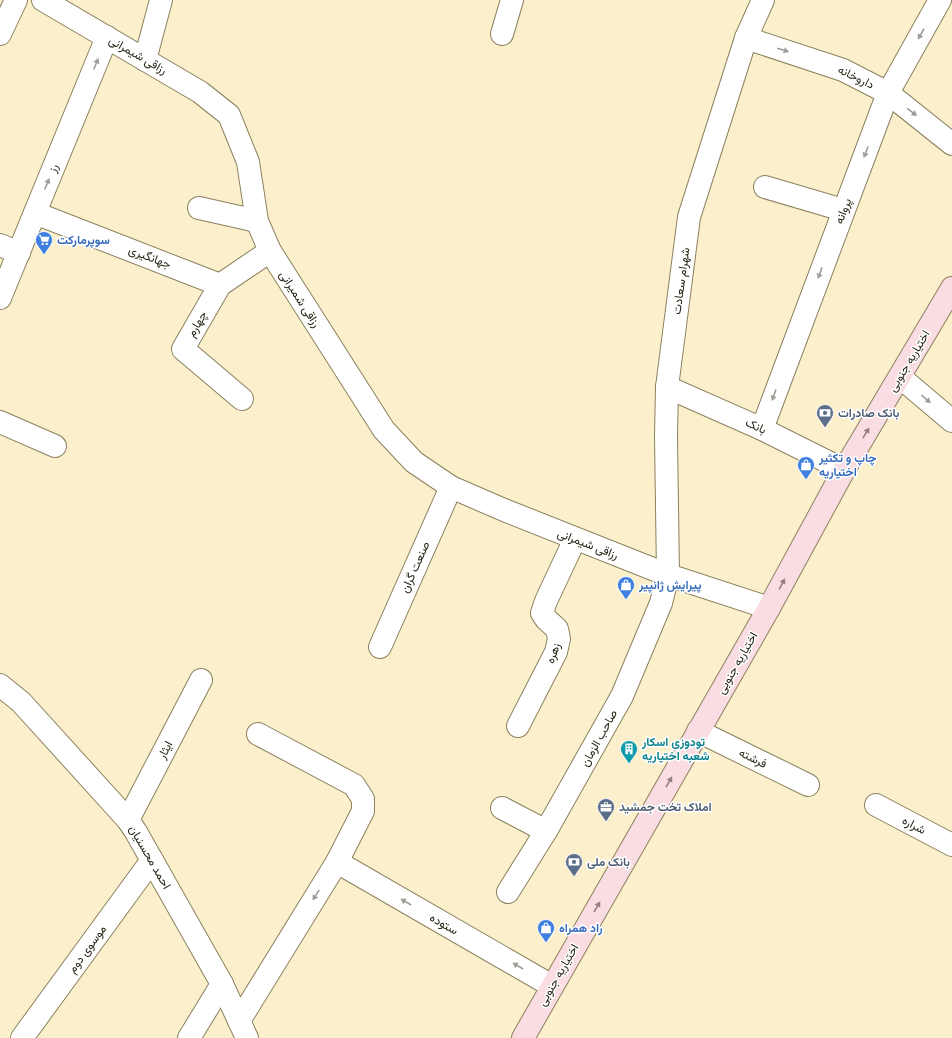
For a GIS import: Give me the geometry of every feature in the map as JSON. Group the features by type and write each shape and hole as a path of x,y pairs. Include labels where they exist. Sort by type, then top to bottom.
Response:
{"main road":[{"name":"اختیاریه جنوبی","path":"523,1038 769,608 844,470 952,288"}],"street":[{"path":"0,34 16,0"},
{"name":"رزاقی شیمرانی","path":"43,0 200,92 229,115"},
{"path":"145,60 161,0"},
{"path":"502,34 512,0"},
{"name":"شهرام سعادت","path":"668,575 666,436 667,387 689,217 746,38 763,0"},
{"name":"پروانه","path":"762,429 888,93 940,0"},
{"name":"رز","path":"0,298 9,249 35,213 107,37"},
{"name":"داروخانه","path":"746,38 843,70 888,93 952,144"},
{"name":"رزاقی شمیرانی","path":"229,115 248,162 257,221 270,251 384,430 414,462"},
{"path":"765,187 844,210"},
{"path":"199,208 257,221"},
{"name":"جهانگیری","path":"35,213 220,284"},
{"name":"چهارم","path":"242,399 183,349 220,284 270,251"},
{"path":"900,377 952,420"},
{"name":"بانک","path":"667,387 762,429 844,470"},
{"path":"0,422 55,446"},
{"name":"رزاقی شیمرانی","path":"414,462 451,487 504,510 668,575 769,608"},
{"name":"صنعت گران","path":"380,647 451,487"},
{"name":"زهره","path":"518,726 556,652 559,639 557,629 542,613 546,601 575,539"},
{"name":"صاحب الزمان","path":"508,892 546,831 622,696 660,603 668,575"},
{"name":"ایثار","path":"128,820 202,680"},
{"name":"احمد محسنیان","path":"0,685 21,702 128,820 222,984 243,1029"},
{"name":"فرشته","path":"698,731 808,785"},
{"path":"243,1029 337,862 363,811 363,799 354,786 258,734"},
{"name":"شراره","path":"876,805 952,845"},
{"path":"502,808 546,831"},
{"name":"موسوی دوم","path":"22,1038 152,860"},
{"name":"ستوده","path":"337,862 552,986"},
{"path":"189,1038 222,984"}],"place":[{"name":"سوپرمارکت","path":"44,255"},
{"name":"بانک صادرات","path":"825,428"},
{"name":"چاپ و تکثیر اختیاریه","path":"806,480"},
{"name":"پیرایش ژانپیر","path":"626,600"},
{"name":"تودوزی اسکار شعبه اختیاریه","path":"629,764"},
{"name":"املاک تخت جمشید","path":"606,822"},
{"name":"بانک ملی","path":"574,877"},
{"name":"راد همراه","path":"546,943"}]}
